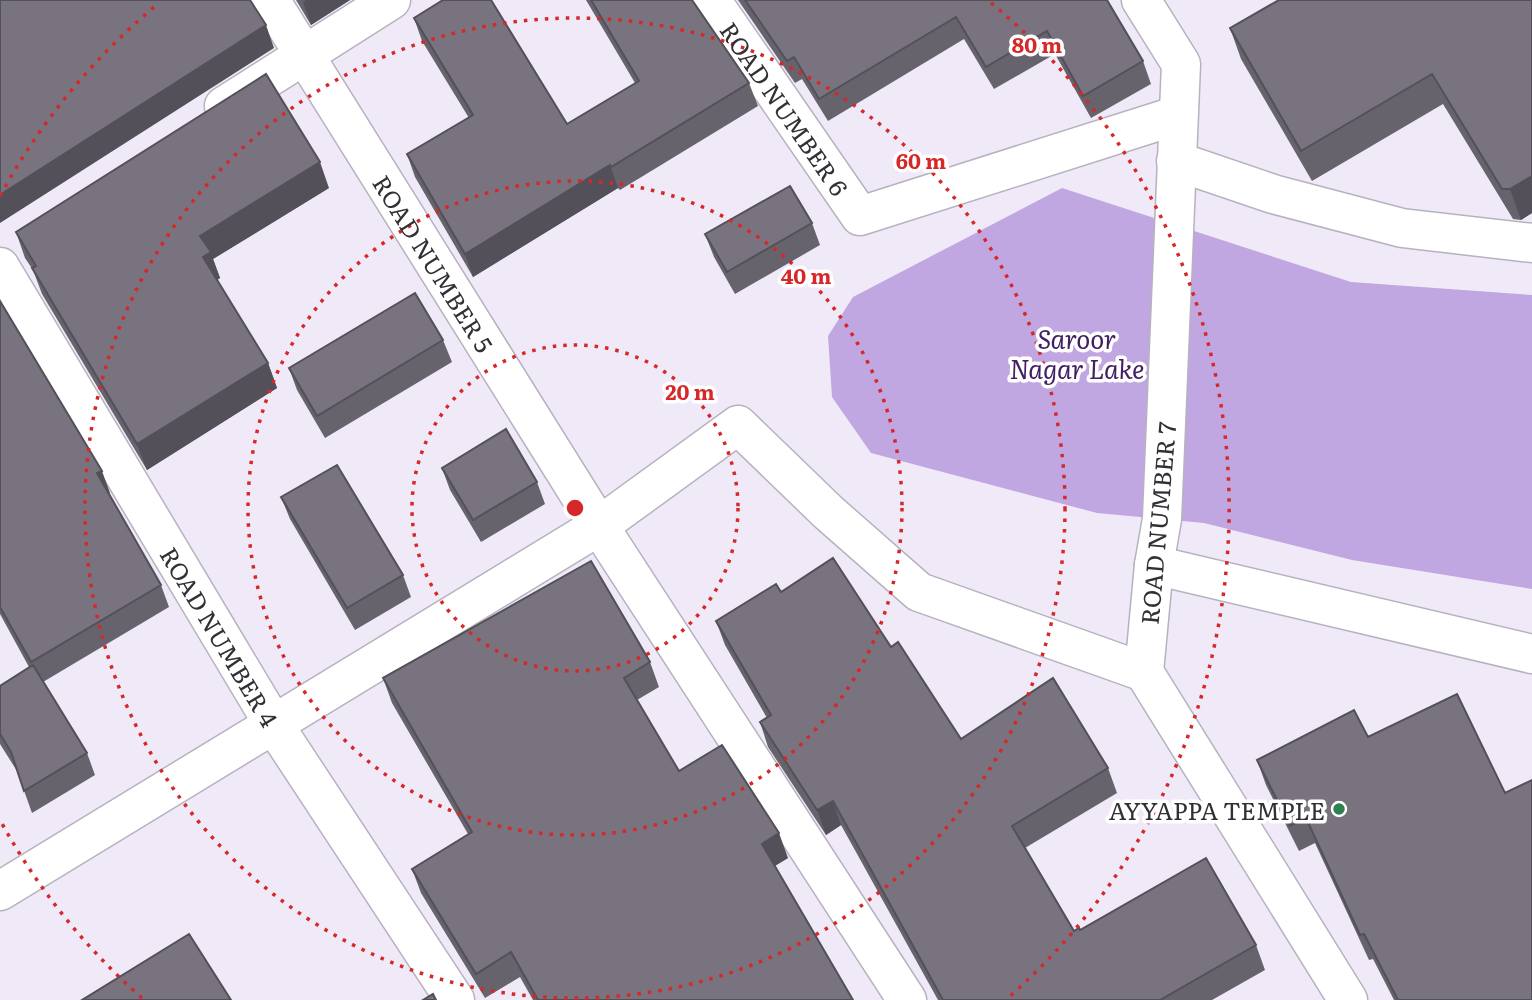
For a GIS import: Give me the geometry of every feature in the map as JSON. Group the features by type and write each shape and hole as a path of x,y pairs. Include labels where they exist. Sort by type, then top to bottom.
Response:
{"street":[{"name":"ROAD NUMBER 5","path":"270,0 599,526 907,1000"},
{"path":"199,121 391,0"},
{"name":"ROAD NUMBER 6","path":"711,0 860,216 1178,115"},
{"name":"ROAD NUMBER 7","path":"1141,0 1181,64 1162,519 1154,565 1144,672"},
{"path":"1175,161 1273,194 1402,229 1532,243"},
{"name":"ROAD NUMBER 4","path":"4,252 274,725 455,1000"},
{"path":"0,891 599,526 738,425 828,512 919,592 1144,672 1348,1000"},
{"path":"1154,565 1532,654"}],"water":[{"name":"Saroor Nagar Lake","path":"1062,188 1351,282 1532,295 1532,589 1352,560 1204,523 1097,513 871,453 832,397 828,336 853,297"}],"building":[{"path":"0,0 250,0 266,25 0,195"},
{"path":"443,0 491,0 567,124 639,81 591,0 692,0 749,83 465,254 407,154 473,115 414,18"},
{"path":"745,0 1107,0 1143,61 1083,96 1047,31 986,67 956,17 819,99 794,57 787,61"},
{"path":"1279,0 1532,0 1532,176 1510,189 1502,189 1432,74 1301,151 1230,28"},
{"path":"266,74 320,162 200,236 211,252 203,257 268,363 137,444 32,268 36,266 16,232"},
{"path":"790,186 812,223 727,272 705,234"},
{"path":"415,293 443,340 317,416 289,368"},
{"path":"0,301 102,471 97,473 161,585 31,662 0,607"},
{"path":"506,429 537,482 473,520 442,468"},
{"path":"337,465 403,575 347,608 281,497"},
{"path":"833,558 891,647 898,642 961,739 1053,678 1108,768 1012,826 1074,931 1206,858 1256,945 1160,1000 943,1000 833,801 817,810 760,722 771,715 716,621 776,584 781,592"},
{"path":"591,561 650,662 624,678 679,771 722,745 779,833 762,844 853,1000 538,1000 511,952 476,974 412,869 472,832 383,678"},
{"path":"33,665 87,753 24,791 11,752 0,734 0,686"},
{"path":"1457,694 1505,793 1532,780 1532,1000 1398,1000 1364,934 1360,935 1306,818 1290,826 1257,760 1354,710 1368,737"},
{"path":"189,934 231,1000 82,1000"},
{"path":"433,994 436,1000 423,1000"}],"place":[{"name":"AYYAPPA TEMPLE","path":"1339,809"}]}
